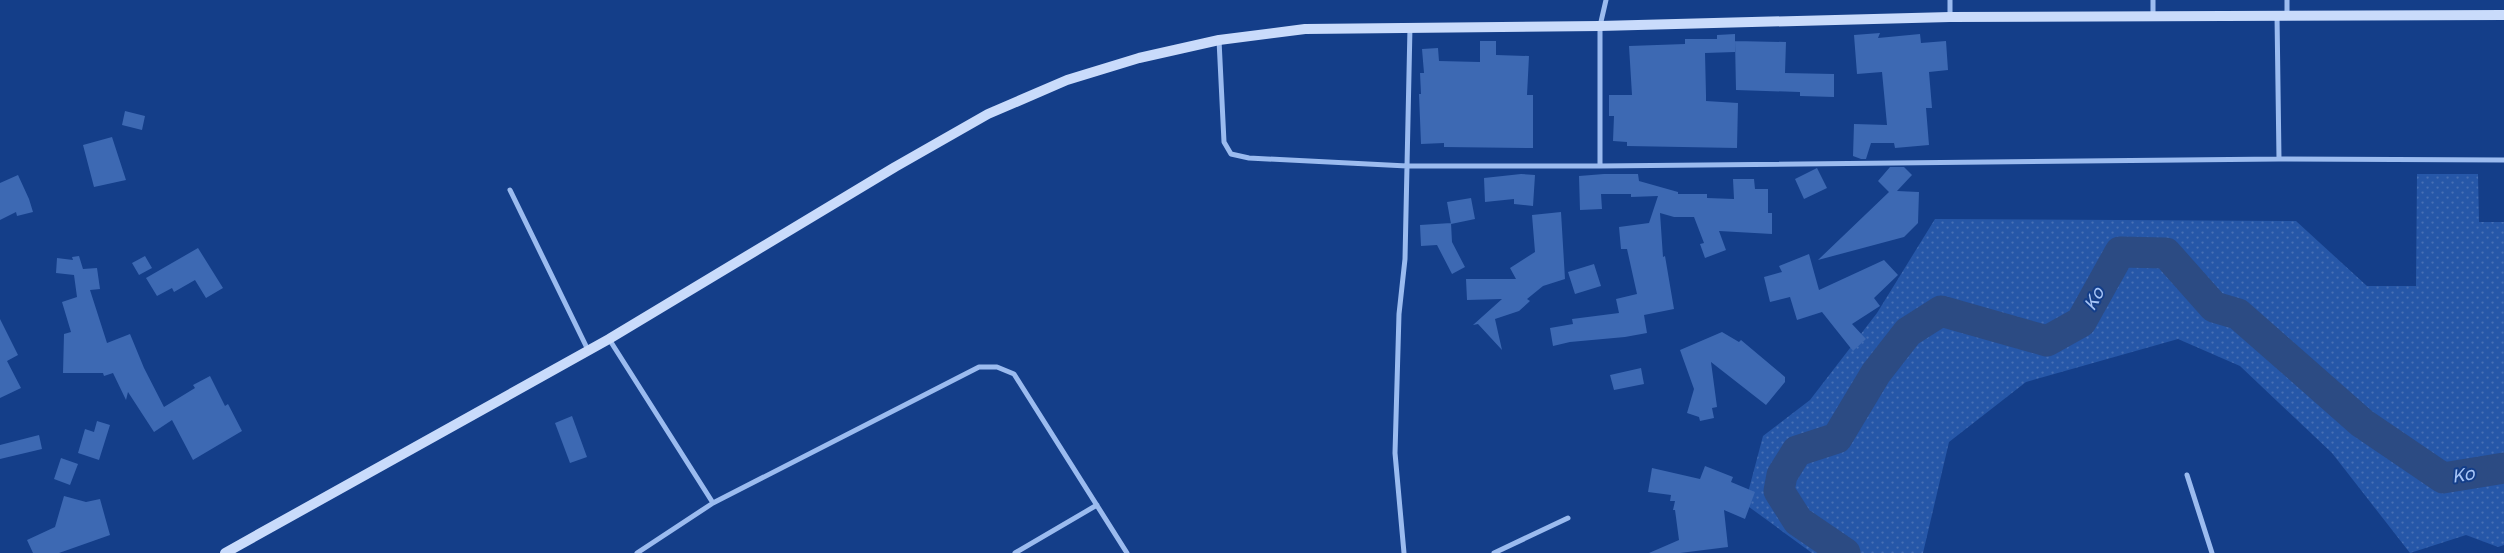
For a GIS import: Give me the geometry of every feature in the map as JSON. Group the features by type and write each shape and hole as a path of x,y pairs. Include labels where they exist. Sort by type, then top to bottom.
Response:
{"main road":[{"path":"225,553 609,339 894,168 988,114 1067,80 1139,58 1219,40 1305,29 1600,26 1950,17 2504,15"}],"street":[{"path":"1600,166 1600,26 1606,0"},
{"path":"1950,0 1950,17"},
{"path":"2153,0 2153,16"},
{"path":"2279,159 2282,15 2287,0"},
{"path":"1404,553 1399,517 1395,436 1398,314 1405,259 1410,27"},
{"path":"1219,40 1224,142 1231,154 1249,158 1407,166 1600,166 2279,159 2504,160"},
{"path":"510,190 588,350"},
{"path":"609,339 714,503"},
{"path":"637,553 714,503 979,367 997,367 1014,374 1127,553"},
{"path":"2186,476 2212,553"},
{"path":"1015,553 1097,505"},
{"path":"1494,553 1568,518"}],"shaded area":[{"path":"2417,174 2478,174 2479,222 2504,222 2504,545 2498,547 2466,535 2410,553 2332,453 2240,366 2178,339 2026,382 1949,442 1923,553 1812,553 1745,504 1763,436 1810,400 1877,313 1935,219 2296,221 2367,286 2416,286"}],"building":[{"path":"1880,33 1878,38 1920,34 1921,43 1946,41 1948,70 1929,72 1932,108 1926,108 1929,145 1895,148 1894,143 1871,143 1866,159 1861,159 1853,156 1854,124 1887,125 1882,72 1857,74 1854,35"},
{"path":"1735,34 1735,52 1705,53 1706,101 1738,103 1737,148 1627,146 1627,142 1613,141 1614,116 1609,116 1609,95 1632,95 1629,46 1685,44 1685,39 1717,39 1717,35"},
{"path":"1480,41 1496,41 1496,55 1529,56 1527,95 1533,95 1533,148 1444,147 1444,143 1421,144 1419,94 1421,94 1420,73 1424,73 1422,49 1438,48 1439,61 1480,62"},
{"path":"1735,41 1786,42 1785,73 1834,74 1834,97 1800,96 1800,92 1736,90"},
{"path":"125,111 145,116 142,130 122,125"},
{"path":"112,137 126,180 94,187 83,145"},
{"path":"1890,167 1904,167 1912,175 1897,191 1919,192 1918,223 1904,237 1818,260 1889,192 1878,181"},
{"path":"1817,168 1827,188 1804,199 1795,179"},
{"path":"1521,174 1535,175 1533,206 1514,204 1514,199 1485,202 1484,178"},
{"path":"1638,174 1639,181 1678,192 1678,194 1707,194 1707,198 1734,199 1733,179 1754,179 1755,189 1768,189 1768,213 1772,213 1772,234 1719,231 1726,250 1705,258 1700,244 1704,243 1694,217 1674,217 1660,213 1663,257 1665,256 1674,309 1644,315 1647,333 1570,342 1553,346 1550,328 1573,324 1572,319 1619,313 1616,299 1637,294 1627,249 1621,249 1619,227 1649,223 1658,196 1631,197 1631,194 1601,194 1602,209 1580,210 1579,176"},
{"path":"18,175 33,212 17,216 16,212 0,220 0,183"},
{"path":"1471,198 1475,219 1451,224 1447,202"},
{"path":"1561,212 1565,279 1543,286 1527,299 1530,301 1519,311 1495,319 1502,350 1478,324 1473,325 1502,299 1467,300 1466,279 1516,279 1510,268 1535,252 1532,215"},
{"path":"1451,223 1452,242 1465,267 1452,274 1437,245 1421,246 1420,225"},
{"path":"198,248 223,288 206,298 195,280 174,292 172,288 157,296 146,278"},
{"path":"1809,254 1819,290 1884,260 1898,275 1874,298 1880,306 1852,324 1866,339 1853,351 1822,312 1797,320 1790,297 1770,302 1764,277 1782,272 1779,266"},
{"path":"79,256 83,269 97,268 100,289 90,290 107,343 130,334 144,368 164,407 195,388 193,385 210,376 225,406 228,404 242,431 193,460 172,420 154,432 128,392 126,400 113,373 104,376 103,373 63,373 64,334 71,332 62,302 77,297 74,275 56,273 57,258 73,260 72,257"},
{"path":"145,256 152,268 139,275 132,263"},
{"path":"1594,264 1601,286 1575,294 1568,272"},
{"path":"0,319 18,355 7,361 21,388 0,398"},
{"path":"1722,332 1739,342 1741,340 1785,377 1785,382 1766,405 1711,362 1717,407 1712,408 1714,418 1700,421 1699,417 1687,413 1694,389 1680,350"},
{"path":"1641,368 1644,384 1614,390 1610,375"},
{"path":"572,416 587,457 570,463 555,423"},
{"path":"97,421 110,425 99,460 78,453 85,429 94,432"},
{"path":"39,435 42,449 0,459 0,445"},
{"path":"61,458 78,464 70,485 54,479"},
{"path":"1705,466 1733,477 1731,482 1755,492 1745,519 1724,510 1728,547 1680,553 1649,553 1679,540 1675,510 1673,510 1675,501 1670,501 1671,495 1648,492 1652,468 1700,479"},
{"path":"64,496 86,502 100,499 110,535 59,553 33,553 27,540 55,527"}],"waterway":[{"name":"Ko","path":"1845,553 1798,521 1779,491 1782,475 1797,451 1837,438 1876,373 1908,332 1941,311 2047,341 2081,322 2120,252 2166,253 2214,307 2238,314 2362,423 2443,478 2504,468"}]}
